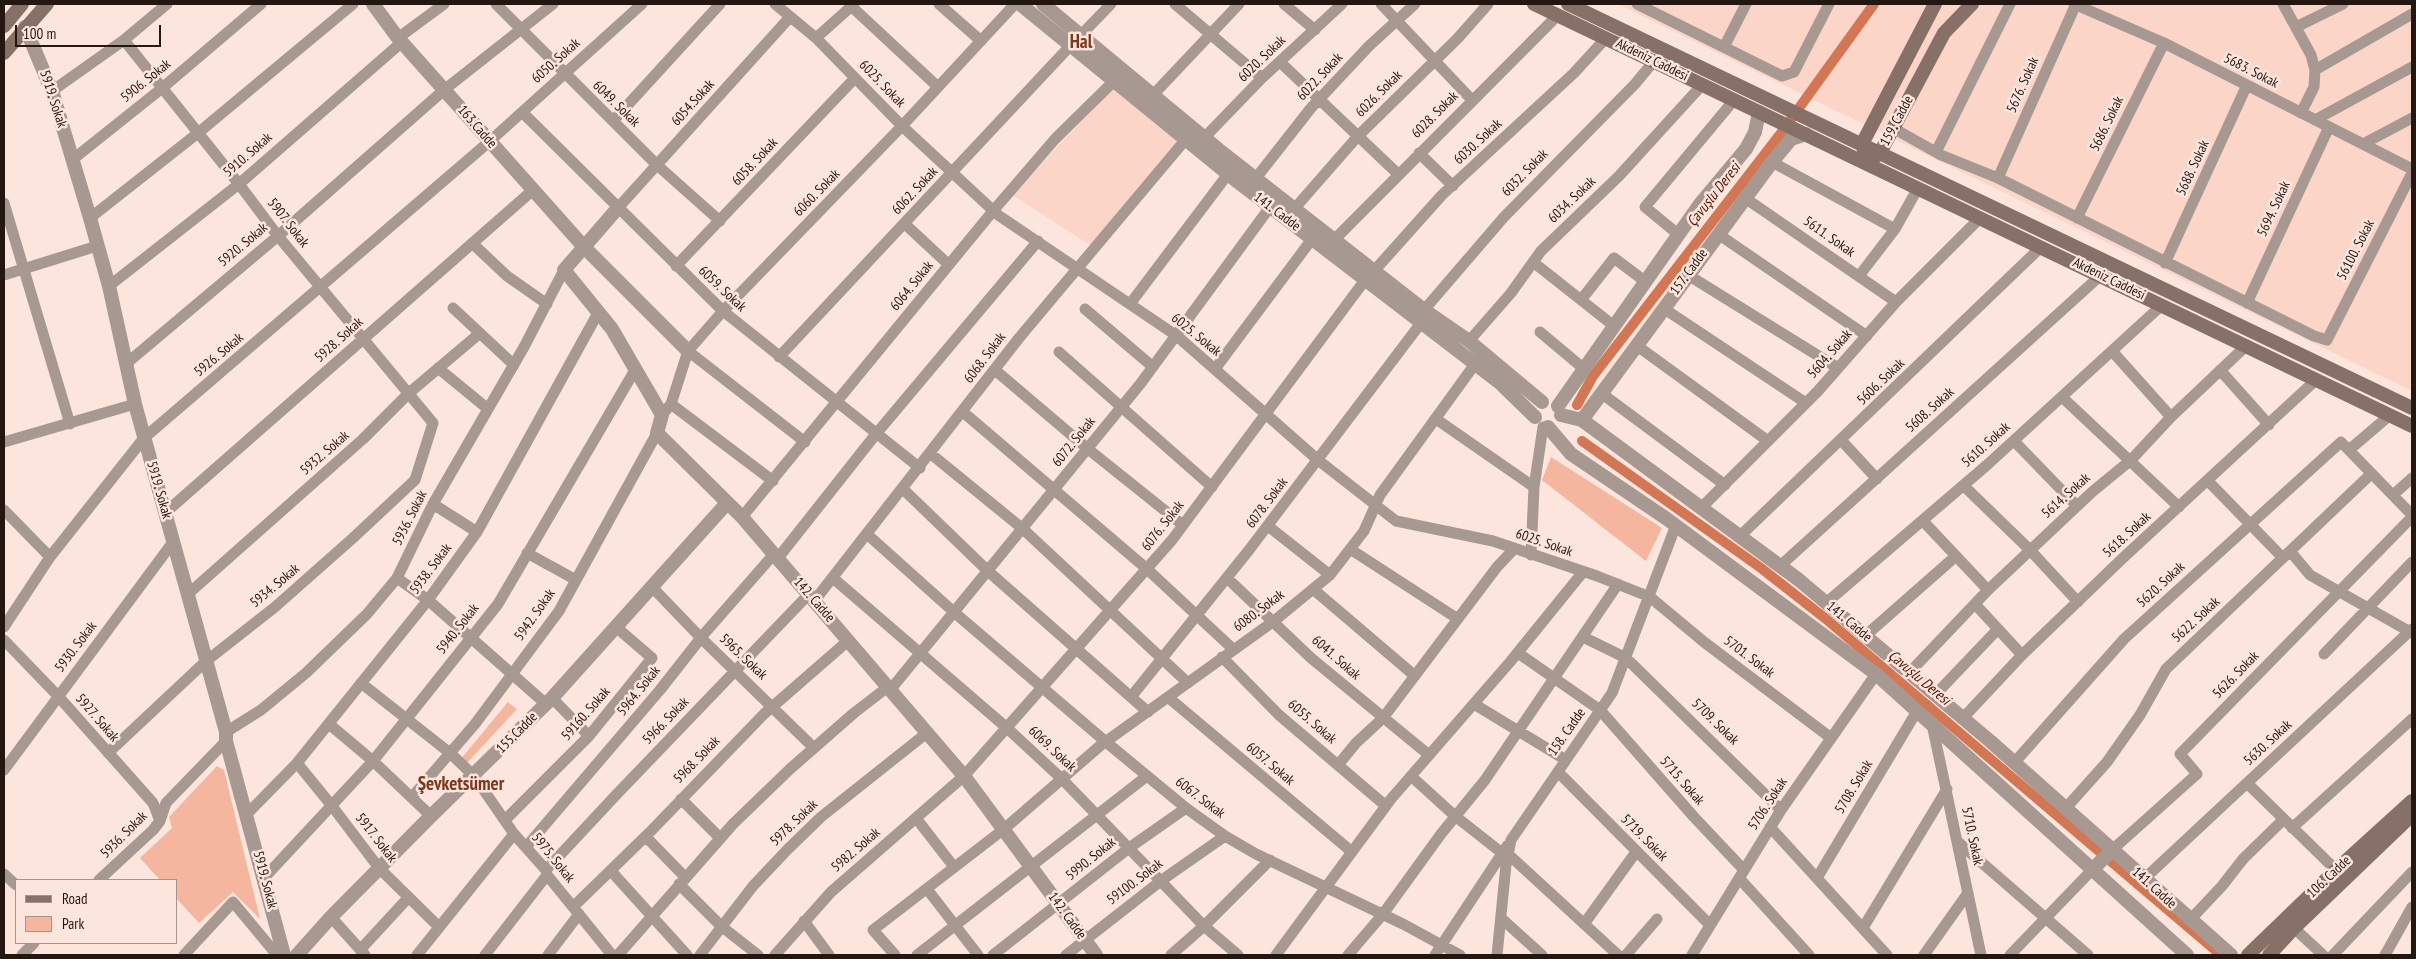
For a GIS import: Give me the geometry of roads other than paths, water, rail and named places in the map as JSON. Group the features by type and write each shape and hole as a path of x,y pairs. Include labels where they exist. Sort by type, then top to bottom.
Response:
{"main road":[{"path":"4,26 22,4"},
{"path":"4,53 47,4"},
{"name":"Akdeniz Caddesi","path":"1534,4 1868,162 1918,188 2412,426"},
{"name":"Akdeniz Caddesi","path":"1568,4 1781,104 2412,408"},
{"name":"159. Cadde","path":"1935,4 1862,144 1868,162 1880,153 1944,33 1972,4"},
{"name":"106. Cadde","path":"2248,955 2336,870 2412,801"},
{"name":"106. Cadde","path":"2270,955 2294,928 2412,814"}],"street":[{"path":"52,91 124,40 167,4"},
{"name":"5906. Sokak","path":"72,160 161,89 261,4"},
{"path":"90,218 198,133 353,4"},
{"name":"163.Cadde","path":"373,4 400,40 584,248 688,351"},
{"name":"5910. Sokak","path":"109,286 239,184 400,40 444,4"},
{"name":"6049. Sokak","path":"496,4 657,165 720,221"},
{"name":"5920. Sokak","path":"127,363 278,236 444,90 553,4"},
{"name":"6050. Sokak","path":"490,141 642,4"},
{"path":"613,121 720,4"},
{"name":"6025. Sokak","path":"775,4 816,38 902,126 993,210 1176,336 1318,460 1396,521 1492,541 1618,584 1650,597"},
{"path":"939,4 981,41"},
{"name":"6060. Sokak","path":"662,416 671,404 688,351 723,311 902,126 1014,4"},
{"name":"141. Cadde","path":"1020,4 1076,40 1153,95 1204,138 1251,183 1274,201 1312,239 1369,275 1423,316 1475,364 1523,403 1571,454 1676,525 1877,674 2186,955"},
{"name":"141. Cadde","path":"1043,4 1114,81 1228,174 1251,183"},
{"name":"6062. Sokak","path":"779,357 1111,4"},
{"path":"1175,4 1262,78"},
{"path":"1153,95 1239,4"},
{"path":"1284,4 1316,30"},
{"name":"6020. Sokak","path":"1204,138 1262,78 1342,4"},
{"path":"1381,4 1472,100"},
{"name":"6022. Sokak","path":"1251,183 1319,100 1369,46 1415,4"},
{"name":"6026. Sokak","path":"1295,208 1358,136 1458,38 1488,4"},
{"path":"1637,4 1661,9 1724,47 1782,76 1794,72 1829,4"},
{"path":"1724,47 1746,4"},
{"path":"1936,152 2010,4"},
{"name":"5683. Sokak","path":"2075,4 2164,43 2412,169"},
{"name":"5676. Sokak","path":"1998,178 2075,4"},
{"path":"2283,4 2311,55 2315,70 2314,88 2301,113"},
{"path":"2296,27 2343,4"},
{"path":"816,38 853,5 938,87"},
{"path":"2315,70 2412,14"},
{"name":"6028. Sokak","path":"1335,239 1419,152 1521,55 1558,15"},
{"name":"6054.Sokak","path":"618,209 790,17"},
{"name":"5919. Sokak","path":"25,27 52,91 109,286 135,404 166,512 172,542 188,594 284,955"},
{"name":"6030. Sokak","path":"1369,275 1453,186 1574,72 1606,38"},
{"name":"5907. Sokak","path":"124,40 278,236 433,422"},
{"name":"5686. Sokak","path":"2077,218 2164,43"},
{"name":"6032. Sokak","path":"1423,316 1504,217 1635,84 1654,61"},
{"path":"1280,62 1398,174"},
{"path":"2315,120 2412,67"},
{"name":"6058. Sokak","path":"676,266 855,78"},
{"name":"6064. Sokak","path":"742,517 993,210 1055,139 1114,81"},
{"name":"6034. Sokak","path":"1469,341 1511,294 1541,251 1619,176 1702,84"},
{"name":"5688. Sokak","path":"2165,263 2247,85"},
{"path":"1679,235 1645,207 1734,100"},
{"name":"6059. Sokak","path":"522,112 723,311 920,468"},
{"name":"157. Cadde","path":"1560,410 1584,368 1700,204 1746,149 1764,114"},
{"path":"2363,144 2412,118"},
{"name":"5694. Sokak","path":"2247,303 2329,127"},
{"path":"1893,128 1936,152 1998,178 2247,303"},
{"name":"157. Cadde","path":"1582,420 1772,162 1791,140 1806,134"},
{"name":"6068. Sokak","path":"812,598 833,578 995,370 1186,140"},
{"name":"5926. Sokak","path":"4,627 50,557 144,438 322,288 490,141"},
{"path":"1419,152 1453,186"},
{"path":"1772,162 1895,229"},
{"name":"56100. Sokak","path":"2247,303 2314,336 2327,340 2412,173"},
{"path":"1130,304 1228,174"},
{"path":"1859,276 1895,229 1918,188"},
{"name":"5928. Sokak","path":"166,512 533,190"},
{"name":"5611. Sokak","path":"1745,198 1896,302"},
{"name":"141. Cadde","path":"1274,201 1295,208 1335,239 1369,275"},
{"name":"6072. Sokak","path":"618,955 720,838 814,748 890,688 921,653 989,572 1153,367 1274,201"},
{"path":"4,203 70,424"},
{"path":"618,209 564,270 612,329 662,416 658,433"},
{"name":"5604. Sokak","path":"1701,508 1806,403 1896,302 1980,218"},
{"path":"905,224 949,264"},
{"path":"1718,234 1867,336"},
{"path":"1215,370 1312,239"},
{"name":"5964. Sokak","path":"526,847 654,698 701,638 776,556 1038,242"},
{"path":"472,243 507,276 547,304"},
{"path":"4,275 97,246"},
{"name":"5606. Sokak","path":"1739,537 2041,247"},
{"path":"1581,300 1614,258 1646,282"},
{"path":"1533,262 1614,326"},
{"name":"5936. Sokak","path":"100,879 160,821 166,803 226,736 306,673 367,614 397,578 433,504 514,365 564,270"},
{"name":"6076. Sokak","path":"964,776 1148,569 1183,526 1369,275"},
{"path":"1688,275 1838,368"},
{"name":"5608. Sokak","path":"1780,566 2101,275"},
{"name":"5610. Sokak","path":"1826,603 1964,486 2162,305"},
{"path":"453,308 514,365"},
{"path":"1663,308 1806,403"},
{"path":"1085,309 1153,367"},
{"name":"5938. Sokak","path":"247,814 297,763 428,600 477,532 598,313"},
{"name":"141. Cadde","path":"1423,316 1469,341 1542,402"},
{"name":"6078. Sokak","path":"1131,697 1268,526 1423,316"},
{"path":"1540,332 1584,368"},
{"name":"5932. Sokak","path":"188,594 363,439 409,393 480,333"},
{"path":"1636,345 1768,441"},
{"name":"5614. Sokak","path":"1909,673 1988,590 2077,506 2131,460 2171,417 2247,345"},
{"path":"688,351 805,442"},
{"path":"2112,351 2171,417"},
{"path":"1059,352 1212,487"},
{"name":"6080. Sokak","path":"895,955 874,930 1004,829 1106,742 1274,621 1330,575 1364,531 1380,495 1475,364"},
{"path":"438,368 488,409"},
{"name":"5940. Sokak","path":"264,878 373,761 498,604 635,370"},
{"path":"995,370 1183,526"},
{"path":"2220,370 2269,425"},
{"name":"5618. Sokak","path":"1963,718 2022,656 2078,602 2317,379"},
{"path":"1602,393 1724,485"},
{"path":"2062,397 2179,507"},
{"path":"1531,555 1534,487 1542,424 1536,408 1542,402 1551,401 1560,410 1556,425 1542,424"},
{"path":"4,442 135,404"},
{"path":"671,404 773,481"},
{"name":"141. Cadde","path":"1560,410 1582,420 1780,566 1826,603 1963,718 2231,955"},
{"path":"963,412 1148,569 1233,649"},
{"name":"5620. Sokak","path":"2014,763 2124,639 2249,525 2345,446 2390,415"},
{"path":"1436,419 1534,487"},
{"name":"5934. Sokak","path":"108,753 205,662 275,607 353,538 414,480 433,422"},
{"name":"142. Cadde","path":"658,433 742,517 928,732 1004,829 1096,955"},
{"name":"5942. Sokak","path":"412,797 450,753 559,611 658,433"},
{"path":"1841,440 1877,479"},
{"path":"2014,441 2077,506"},
{"path":"2345,446 2412,516"},
{"path":"931,454 1023,529 1188,683"},
{"name":"5622. Sokak","path":"2065,809 2107,762 2140,715 2166,669 2371,474"},
{"path":"2393,495 2412,478"},
{"path":"2208,481 2249,525 2310,574 2338,593 2411,632"},
{"path":"1964,486 2030,550 2078,602"},
{"path":"903,489 989,572 1148,712"},
{"name":"155.Cadde","path":"297,955 379,868 549,701 727,503"},
{"path":"433,504 477,532"},
{"path":"4,510 50,557"},
{"name":"5626. Sokak","path":"2112,851 2197,774 2180,754 2412,516"},
{"path":"1923,520 1988,590"},
{"name":"158. Cadde","path":"1497,955 1505,854 1511,840 1612,693 1676,525"},
{"path":"1268,526 1330,575"},
{"name":"6067. Sokak","path":"868,534 954,613 1042,688 1186,808 1225,836 1270,860 1383,914 1460,955"},
{"name":"5930. Sokak","path":"4,770 172,542"},
{"path":"1350,549 1458,618"},
{"path":"1338,765 1356,743 1384,718 1497,567 1514,549"},
{"path":"527,553 576,580"},
{"path":"1865,636 1956,556"},
{"path":"2324,654 2412,562"},
{"path":"1276,955 1386,806 1518,653 1583,572"},
{"path":"397,578 428,600 470,639 512,674 549,701 589,736"},
{"name":"6069. Sokak","path":"833,578 1007,728 1062,779 1162,880 1204,926 1238,955"},
{"name":"6041. Sokak","path":"1226,578 1274,621 1311,658 1429,755"},
{"path":"1348,955 1383,914 1519,731 1618,584"},
{"name":"5965. Sokak","path":"652,587 701,638 814,748"},
{"path":"1313,588 1415,676"},
{"name":"5701. Sokak","path":"1650,597 1704,642 1831,738"},
{"name":"5966. Sokak","path":"485,955 547,873 736,670 812,598"},
{"path":"1975,604 2022,656"},
{"name":"59160. Sokak","path":"505,820 589,736 652,658 616,627"},
{"path":"1935,695 1998,629"},
{"name":"5630. Sokak","path":"2144,879 2411,632"},
{"name":"5709. Sokak","path":"1582,637 1626,658 1781,810"},
{"name":"5927. Sokak","path":"4,640 58,696 153,803 160,821"},
{"name":"5968. Sokak","path":"548,955 576,911 610,871 646,837 773,706 849,640"},
{"name":"5715. Sokak","path":"1518,653 1600,710 1810,955"},
{"name":"6055. Sokak","path":"1222,657 1280,715 1386,806"},
{"path":"1877,674 1893,660"},
{"name":"5706. Sokak","path":"1695,954 1710,925 1781,810 1877,674"},
{"name":"5975. Sokak","path":"361,683 450,753 474,776 514,834 612,955"},
{"name":"6057. Sokak","path":"1169,698 1352,852"},
{"path":"1474,704 1566,760"},
{"name":"5708. Sokak","path":"1817,878 1917,711"},
{"path":"2292,828 2412,719"},
{"path":"328,724 373,761 431,816"},
{"name":"5710. Sokak","path":"1932,724 1981,955"},
{"name":"5978. Sokak","path":"700,955 753,886 821,817 928,732"},
{"name":"5917. Sokak","path":"297,763 379,868 439,927"},
{"name":"5719. Sokak","path":"1558,772 1710,925"},
{"name":"5982. Sokak","path":"775,955 804,921 861,864 964,776"},
{"path":"917,955 1030,865 1098,816 1147,776"},
{"path":"1411,776 1455,816 1505,854 1618,955"},
{"path":"2247,783 2336,870"},
{"path":"1863,928 1947,789"},
{"path":"681,799 720,838"},
{"name":"5990. Sokak","path":"993,955 1129,848 1186,808"},
{"path":"916,818 954,867"},
{"path":"2190,920 2222,886 2243,859 2284,819"},
{"path":"1770,827 1887,955"},
{"path":"417,955 514,834"},
{"name":"59100. Sokak","path":"1066,955 1162,880 1225,836"},
{"path":"646,837 721,926 758,955"},
{"path":"1958,842 2088,955"},
{"path":"2010,955 2112,851"},
{"path":"1584,924 1636,852"},
{"path":"1435,955 1505,854"},
{"path":"1171,955 1204,926 1270,860"},
{"path":"610,871 687,955"},
{"path":"2333,955 2412,872"},
{"path":"4,874 15,884"},
{"path":"926,889 978,955"},
{"path":"1924,955 1968,893"},
{"path":"331,917 363,953 408,898"},
{"path":"184,955 233,902 277,955"},
{"path":"2385,955 2412,907"},
{"path":"1501,918 1542,955"},
{"path":"1626,955 1657,918"},
{"path":"804,921 829,955"},
{"path":"2294,928 2323,955"},
{"path":"22,955 33,944"}],"waterway":[{"name":"Çavuşlu Deresi","path":"1577,405 1593,376 1781,133 1874,4"},
{"name":"Çavuşlu Deresi","path":"1582,441 1761,568 1826,619 2221,955"}],"district":[{"name":"Hal","path":"1081,43"},
{"name":"Şevketsümer","path":"461,785"}]}
